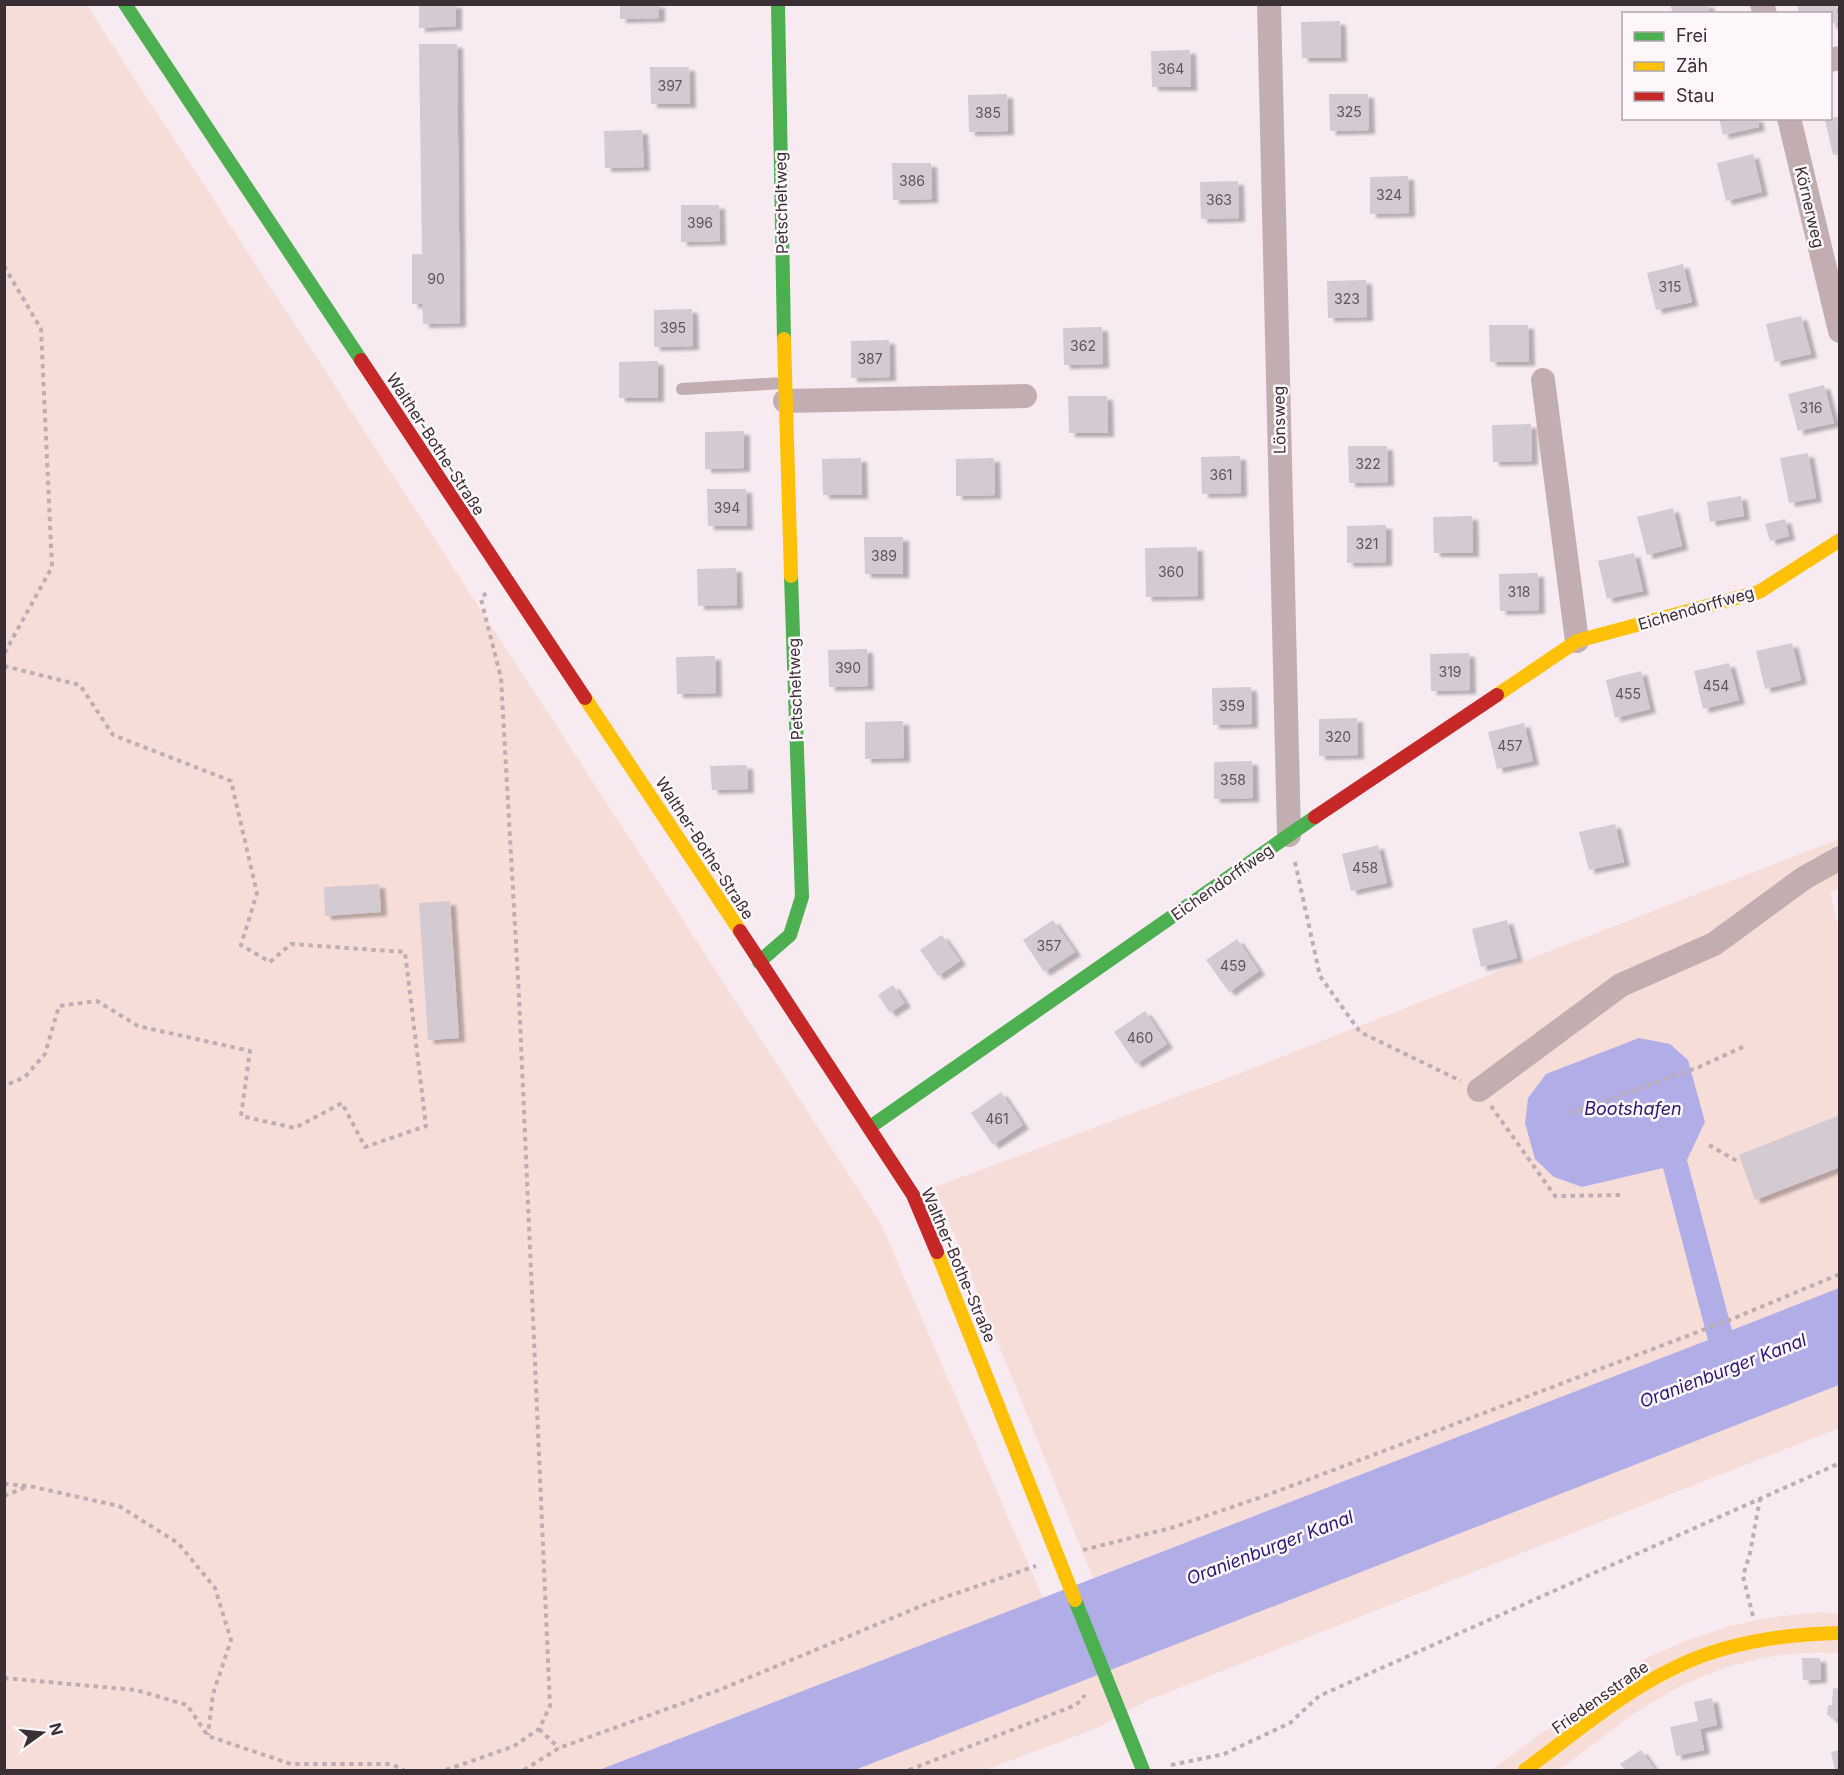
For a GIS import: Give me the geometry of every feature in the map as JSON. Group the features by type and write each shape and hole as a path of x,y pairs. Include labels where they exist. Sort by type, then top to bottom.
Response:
{"street":[{"name":"Walther-Bothe-Straße","path":"125,4 502,575 633,767 913,1195 1143,1770"},
{"name":"Petscheltweg","path":"759,962 789,934 802,897 785,392 778,4"},
{"name":"Lönsweg","path":"1269,4 1289,835"},
{"name":"Körnerweg","path":"1790,120 1839,331"},
{"path":"1543,380 1577,641"},
{"path":"785,392 1025,396"},
{"name":"Eichendorffweg","path":"870,1127 1289,835 1577,641 1759,592 1839,540"},
{"path":"1479,1090 1621,985 1714,944 1804,878 1839,858"},
{"name":"Friedensstraße","path":"1525,1770 1620,1700 1655,1677 1688,1661 1759,1640 1809,1633 1839,1633"}],"lane":[{"path":"681,389 785,392"}],"path":[{"path":"4,266 41,329 52,567 4,654"},
{"path":"446,1770 514,1746 539,1729 550,1706 519,997 501,678 481,599 502,575"},
{"path":"4,666 80,686 113,735 231,781 257,893 241,945 270,962 291,944 405,952 426,1126 365,1147 342,1103 295,1128 241,1116 250,1051 138,1026 97,1001 59,1006 45,1054 25,1077 4,1086"},
{"path":"1289,835 1320,976 1360,1032 1479,1090 1555,1196 1624,1195"},
{"path":"1571,1113 1699,1067 1745,1046"},
{"path":"1709,1145 1737,1161"},
{"path":"1074,1552 1171,1528 1270,1494 1738,1316 1839,1274"},
{"path":"1171,1765 1224,1754 1290,1723 1319,1696 1839,1463"},
{"path":"1828,1467 1839,1469"},
{"path":"4,1484 28,1486 119,1506 178,1543 215,1588 231,1640 213,1694 208,1736"},
{"path":"4,1496 28,1486"},
{"path":"1759,1640 1743,1576 1750,1553 1760,1500"},
{"path":"524,1770 559,1748 719,1690 931,1602 1038,1566"},
{"path":"4,1678 136,1690 186,1705 208,1736 291,1764 391,1764 404,1770"},
{"path":"909,1770 1076,1705 1088,1692"},
{"path":"539,1729 559,1748"}],"shaded area":[{"path":"86,4 881,1224 1043,1598 599,1770 5,1770 4,5"},
{"path":"1839,839 1839,888 1830,892 1840,934 1839,1288 1732,1330 1687,1160 1705,1122 1546,1074 1528,1098 1525,1123 1582,1187 1663,1168 1709,1340 1093,1578 935,1187 1233,1076"},
{"path":"1839,1385 1839,1428 1146,1701 1097,1728 985,1770 855,1770"},
{"path":"1822,1612 1839,1614 1839,1653 1779,1655 1722,1669 1695,1680 1643,1708 1560,1768 1541,1772 1491,1770 1645,1659 1685,1641 1730,1626 1773,1617"}],"water":[{"path":"1639,1038 1670,1044 1688,1060 1705,1122 1687,1160 1732,1330 1839,1288 1839,1385 855,1770 599,1770 1708,1340 1663,1168 1582,1187 1554,1177 1535,1159 1525,1123 1528,1098 1546,1074"}],"building":[{"path":"419,4 456,4 456,26 419,28"},
{"path":"620,4 659,4 659,18 620,19"},
{"path":"1670,4 1708,4 1710,12 1672,12"},
{"path":"1797,4 1835,4 1839,22 1832,24 1832,12 1799,12"},
{"path":"1340,21 1341,58 1302,58 1301,22"},
{"path":"419,44 457,44 460,323 423,324 422,304 412,304 412,254 422,254"},
{"path":"1190,50 1191,87 1152,87 1151,51"},
{"path":"650,67 689,67 690,104 651,104"},
{"path":"1007,94 1008,131 969,132 968,95"},
{"path":"1329,94 1368,94 1369,130 1330,131"},
{"path":"1840,116 1840,154 1833,155 1825,120 1832,120"},
{"path":"1719,120 1757,120 1759,127 1723,135"},
{"path":"642,130 644,167 605,168 604,131"},
{"path":"1753,154 1762,192 1726,201 1717,163"},
{"path":"892,163 931,163 932,199 893,200"},
{"path":"1408,176 1409,213 1370,214 1370,177"},
{"path":"1238,181 1239,218 1201,219 1200,182"},
{"path":"681,205 719,205 720,241 681,242"},
{"path":"1683,264 1692,302 1656,310 1647,273"},
{"path":"1366,280 1367,317 1328,318 1327,281"},
{"path":"692,309 693,346 654,347 654,310"},
{"path":"1801,316 1811,354 1775,362 1766,324"},
{"path":"1489,325 1528,325 1529,362 1490,362"},
{"path":"1102,327 1103,364 1064,365 1063,328"},
{"path":"889,340 890,377 851,378 851,341"},
{"path":"658,361 658,398 619,398 619,362"},
{"path":"1824,385 1834,423 1798,431 1788,394"},
{"path":"1068,396 1107,396 1108,433 1069,433"},
{"path":"1531,424 1532,461 1493,462 1492,425"},
{"path":"744,431 744,468 705,469 705,432"},
{"path":"1348,446 1387,446 1388,482 1349,483"},
{"path":"1808,453 1816,498 1789,503 1780,458"},
{"path":"1240,456 1241,493 1202,494 1201,457"},
{"path":"861,458 862,495 823,495 822,459"},
{"path":"994,458 995,495 956,496 956,459"},
{"path":"707,489 746,489 747,526 708,526"},
{"path":"1741,496 1744,516 1710,522 1707,502"},
{"path":"1673,508 1682,546 1647,555 1637,517"},
{"path":"1472,516 1473,553 1434,553 1433,517"},
{"path":"1785,519 1789,536 1770,541 1765,524"},
{"path":"1386,525 1386,562 1347,563 1347,526"},
{"path":"864,537 903,537 903,574 865,574"},
{"path":"1197,547 1198,596 1146,597 1145,548"},
{"path":"1634,553 1643,591 1607,599 1598,561"},
{"path":"736,568 737,605 698,606 697,569"},
{"path":"1538,573 1539,610 1500,611 1499,574"},
{"path":"1792,643 1801,680 1765,689 1756,651"},
{"path":"867,649 868,686 829,687 828,650"},
{"path":"1469,653 1470,690 1431,691 1430,654"},
{"path":"715,656 716,693 677,694 676,657"},
{"path":"1729,663 1739,700 1703,709 1694,671"},
{"path":"1641,671 1650,709 1615,718 1606,680"},
{"path":"1251,687 1252,724 1213,725 1212,688"},
{"path":"1357,718 1358,755 1319,756 1319,719"},
{"path":"903,721 904,758 865,759 865,722"},
{"path":"1524,723 1533,761 1497,769 1488,732"},
{"path":"1252,761 1253,798 1214,799 1214,762"},
{"path":"747,765 748,789 712,790 710,766"},
{"path":"1615,824 1624,862 1589,870 1579,832"},
{"path":"1378,845 1387,883 1351,891 1342,854"},
{"path":"379,884 381,912 325,916 324,887"},
{"path":"450,901 459,1038 428,1040 419,903"},
{"path":"1053,920 1075,952 1044,972 1023,940"},
{"path":"1507,920 1517,958 1481,967 1472,929"},
{"path":"942,935 960,961 938,976 920,950"},
{"path":"1237,939 1259,971 1229,992 1206,960"},
{"path":"893,985 905,1003 890,1013 878,995"},
{"path":"1145,1011 1167,1044 1136,1064 1114,1032"},
{"path":"1001,1092 1023,1125 993,1145 971,1113"},
{"path":"1840,1115 1840,1167 1755,1200 1739,1155"},
{"path":"1802,1658 1820,1658 1821,1679 1803,1680"},
{"path":"1833,1688 1840,1689 1840,1719 1830,1718 1827,1715 1828,1705 1832,1705"},
{"path":"1712,1698 1717,1725 1700,1729 1704,1750 1676,1756 1670,1727 1698,1721 1694,1702"},
{"path":"1641,1750 1655,1770 1625,1770 1620,1764"},
{"path":"1840,1750 1840,1770 1835,1770 1831,1752"}],"traffic: fast":[{"path":"125,4 361,360"},
{"path":"778,4 784,339"},
{"path":"759,962 790,935 802,897 791,576"},
{"path":"870,1127 1315,817"},
{"path":"1075,1600 1143,1770"}],"traffic: slow":[{"path":"784,339 791,576"},
{"path":"1497,695 1577,641 1759,592 1840,540"},
{"path":"585,698 740,931"},
{"path":"937,1252 1075,1600"},
{"path":"1525,1770 1636,1689 1695,1658 1756,1641 1798,1635 1840,1633"}],"traffic: jam":[{"path":"361,360 585,698"},
{"path":"1315,817 1497,695"},
{"path":"740,931 913,1195 937,1252"}],"water label":[{"name":"Bootshafen","path":"1633,1109"},
{"name":"Oranienburger Kanal","path":"1723,1371"},
{"name":"Oranienburger Kanal","path":"1270,1548"}]}
